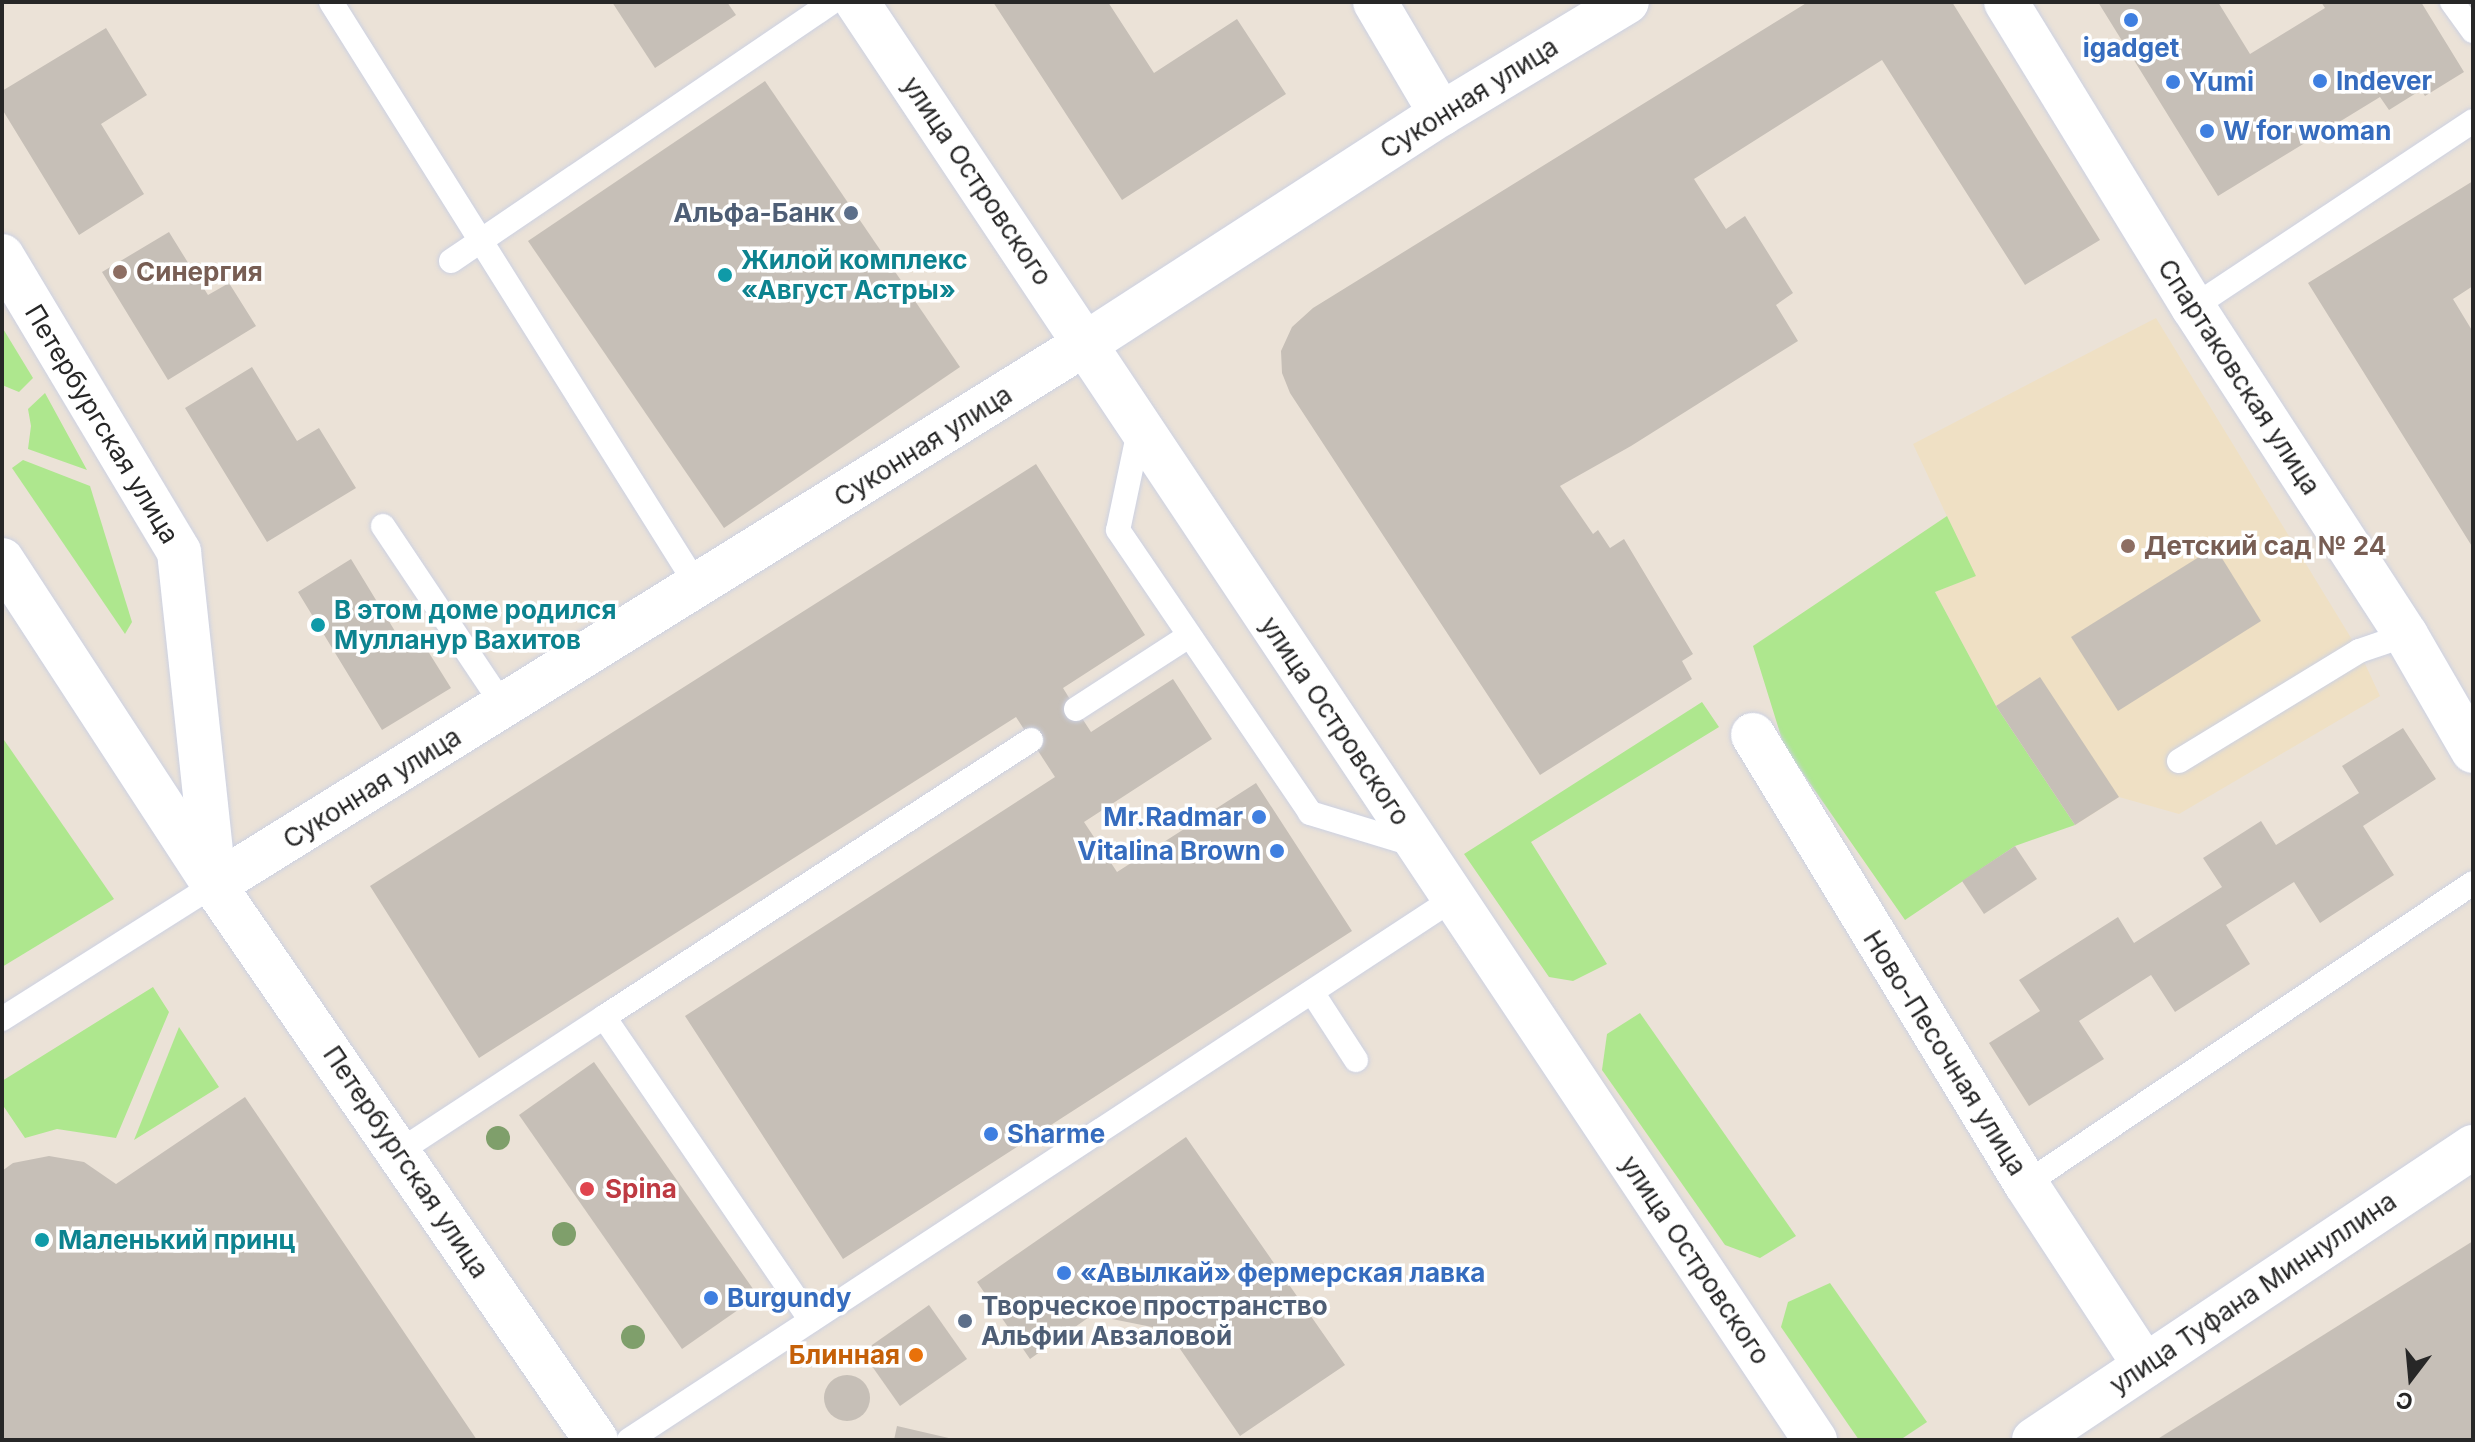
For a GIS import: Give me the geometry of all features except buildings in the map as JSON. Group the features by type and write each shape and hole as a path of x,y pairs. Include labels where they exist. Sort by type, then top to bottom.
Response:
{"street":[{"name":"улица Островского","path":"857,2 1815,1440"},
{"path":"1375,2 1441,114"},
{"name":"Суконная улица","path":"214,885 698,587 1085,344 1441,114 1627,2"},
{"name":"Спартаковская улица","path":"2006,2 2193,307 2406,635 2473,751"},
{"name":"Петербургская улица","path":"2,256 179,552 214,885"},
{"name":"Петербургская улица","path":"2,560 214,885 400,1151 596,1440"},
{"name":"Ново-Песочная улица","path":"1753,735 2018,1190 2145,1366"},
{"name":"улица Туфана Миннуллина","path":"2034,1440 2473,1147"}],"lane":[{"path":"331,2 698,587"},
{"path":"451,261 832,2"},
{"path":"2452,2 2473,31"},
{"path":"2193,307 2473,121"},
{"path":"1140,426 1118,530 1310,813 1418,845"},
{"path":"383,526 504,707"},
{"path":"2179,761 2359,651 2406,635"},
{"path":"1076,709 1189,636"},
{"path":"400,1151 1031,740"},
{"path":"2018,1190 2473,883"},
{"path":"2,1019 214,885"},
{"path":"629,1440 1453,899"},
{"path":"1312,992 1356,1060"},
{"path":"604,1017 811,1320"}],"shaded area":[{"name":"Детский сад № 24","path":"2156,318 2359,651 2380,696 2179,814 2119,797 2075,825 1996,706 1935,592 1975,576 1913,444"}],"green space":[{"path":"2,327 33,378 19,392 2,385"},
{"path":"45,393 87,470 28,449 31,426 28,409"},
{"path":"23,460 90,486 132,622 125,634 12,468"},
{"path":"1947,516 1976,576 1935,592 1996,706 2075,825 2015,846 1905,920 1784,746 1753,646"},
{"path":"1702,702 1719,727 1531,842 1607,964 1573,981 1549,977 1464,854"},
{"path":"2,737 114,899 2,967"},
{"path":"153,987 169,1012 116,1138 57,1129 25,1138 2,1104 2,1081"},
{"path":"1640,1013 1796,1236 1760,1258 1725,1245 1602,1070 1607,1034"},
{"path":"179,1027 219,1087 134,1140"},
{"path":"1830,1283 1927,1422 1900,1440 1859,1440 1781,1327 1788,1302"}],"place":[{"name":"igadget","path":"2131,20"},
{"name":"Indever","path":"2320,81"},
{"name":"Yumi","path":"2173,82"},
{"name":"W for woman","path":"2207,131"},
{"name":"Альфа-Банк","path":"851,213"},
{"name":"Синергия","path":"120,272"},
{"name":"Жилой комплекс «Август Астры»","path":"725,275"},
{"name":"Детский сад № 24","path":"2128,546"},
{"name":"В этом доме родился Мулланур Вахитов","path":"318,625"},
{"name":"Mr.Radmar","path":"1259,817"},
{"name":"Vitalina Brown","path":"1277,851"},
{"name":"Sharme","path":"991,1134"},
{"name":"Spina","path":"587,1189"},
{"name":"Маленький принц","path":"42,1240"},
{"name":"«Авылкай» фермерская лавка","path":"1064,1273"},
{"name":"Burgundy","path":"711,1298"},
{"name":"Творческое пространство Альфии Авзаловой","path":"965,1321"},
{"name":"Блинная","path":"916,1355"}]}
